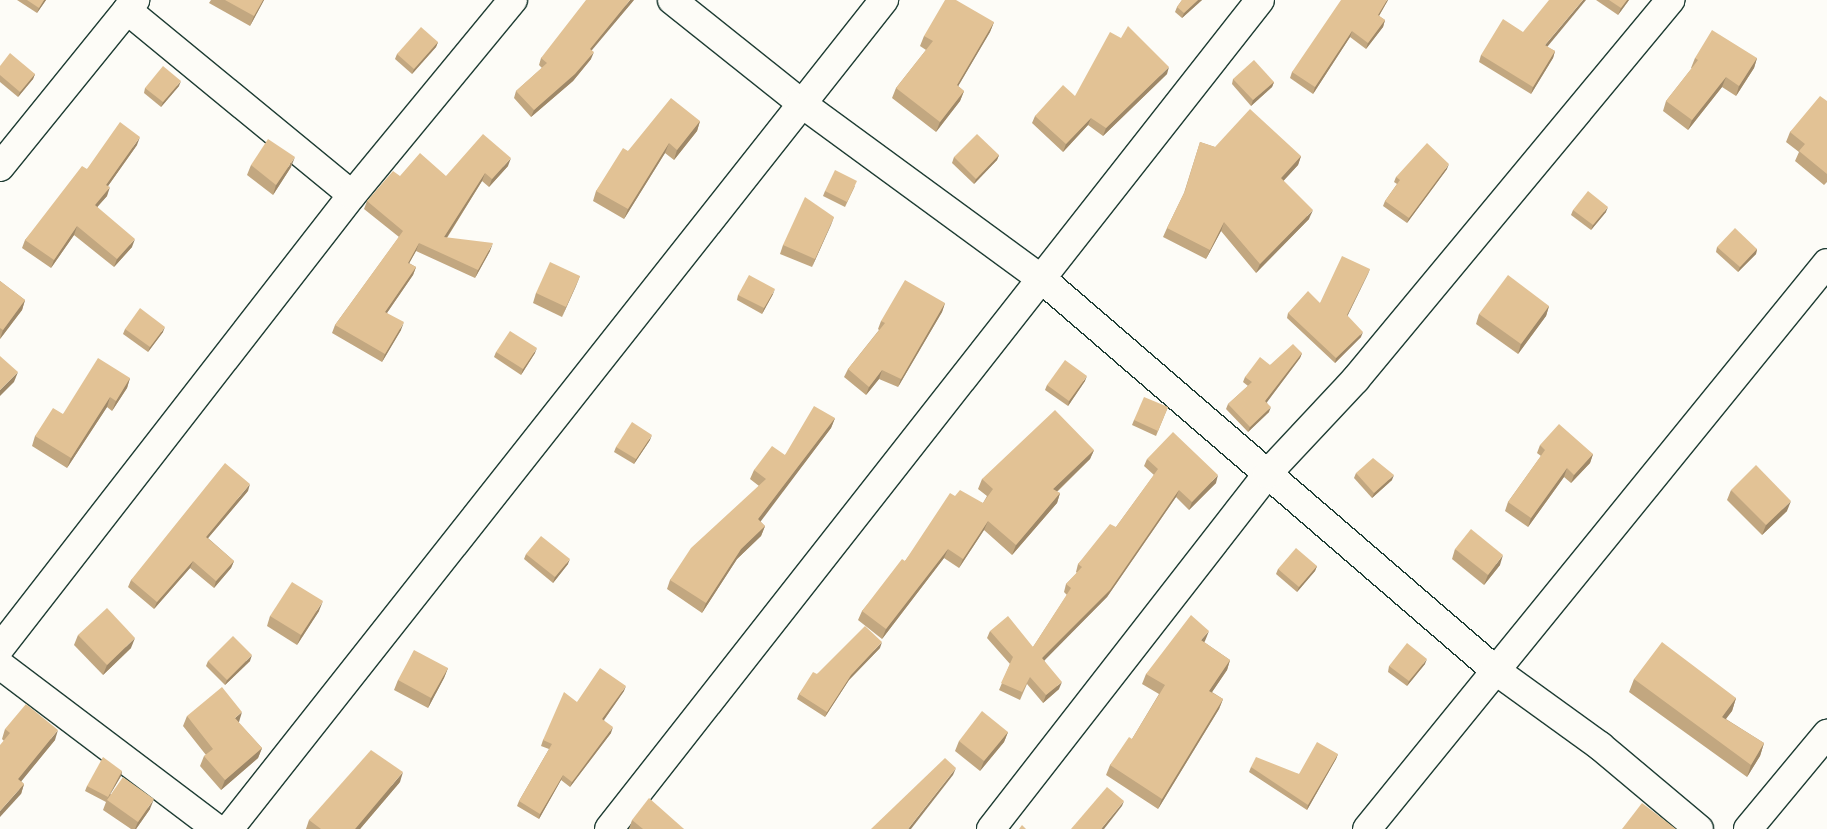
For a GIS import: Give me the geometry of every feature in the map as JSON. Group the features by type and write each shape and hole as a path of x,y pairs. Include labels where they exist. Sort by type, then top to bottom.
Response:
{"street":[{"path":"0,648 352,195 513,0"},
{"path":"672,0 801,103 1043,280 1495,670 1600,746 1699,829"},
{"path":"229,829 884,0"},
{"path":"609,829 1043,280 1260,0"},
{"path":"991,829 1266,474 1355,380 1670,0"},
{"path":"0,167 131,5 352,195"},
{"path":"1367,829 1827,263"},
{"path":"0,665 217,829"},
{"path":"1748,829 1827,734"}],"building":[{"path":"27,0 44,0 39,8"},
{"path":"225,0 263,0 254,16"},
{"path":"586,0 630,0 590,49 594,52 575,74 534,110 516,91 547,63 541,58"},
{"path":"945,0 956,0 994,22 957,85 964,91 940,122 896,88 933,41 924,36"},
{"path":"1182,0 1198,0 1184,13 1177,7"},
{"path":"1341,0 1387,0 1378,15 1385,20 1368,43 1352,31 1315,87 1292,72"},
{"path":"1549,0 1583,0 1545,45 1555,51 1533,87 1481,55 1503,19 1523,32"},
{"path":"1609,0 1627,0 1621,8"},
{"path":"1128,26 1169,67 1106,128 1091,118 1066,144 1035,116 1063,85 1075,96 1110,32 1121,38"},
{"path":"421,27 438,42 414,69 397,54"},
{"path":"1712,30 1757,58 1739,86 1726,77 1692,120 1666,101 1698,60 1695,58"},
{"path":"10,53 35,74 20,92 0,75 0,66"},
{"path":"1254,60 1274,82 1253,100 1233,79"},
{"path":"163,66 181,81 163,102 145,88"},
{"path":"1820,96 1827,101 1827,174 1799,151 1805,144 1790,132"},
{"path":"671,98 700,121 677,150 669,143 628,209 596,191 623,148 628,151"},
{"path":"1250,109 1301,156 1281,178 1313,210 1260,264 1224,222 1210,250 1167,228 1185,191 1200,142 1215,147"},
{"path":"120,122 140,137 106,185 110,187 95,205 135,239 117,259 77,226 54,260 25,240 82,166 87,169"},
{"path":"483,134 511,158 492,179 485,173 444,237 493,243 478,270 419,243 408,263 416,267 385,312 404,322 385,354 335,325 403,231 367,201 393,171 400,176 420,153 446,176"},
{"path":"977,134 999,155 976,179 954,157"},
{"path":"268,139 295,157 276,185 251,165"},
{"path":"1427,143 1449,164 1409,218 1385,201 1400,180 1396,177"},
{"path":"835,170 857,181 847,202 825,191"},
{"path":"1588,191 1608,207 1593,225 1573,210"},
{"path":"805,197 834,217 815,259 783,245"},
{"path":"1735,228 1757,249 1740,267 1717,247"},
{"path":"1342,256 1370,269 1347,315 1363,332 1336,358 1288,313 1308,291 1320,303"},
{"path":"550,262 580,276 566,307 536,293"},
{"path":"749,275 775,289 764,308 738,295"},
{"path":"1508,275 1549,306 1521,344 1479,314"},
{"path":"905,280 945,303 901,379 882,370 869,387 848,369 885,323 881,321"},
{"path":"0,281 25,300 3,330 0,328"},
{"path":"140,308 165,327 150,347 125,329"},
{"path":"510,331 537,348 523,369 496,352"},
{"path":"1293,344 1302,353 1265,401 1271,407 1250,427 1228,404 1252,382 1245,377 1260,357 1270,365"},
{"path":"0,356 18,372 0,390"},
{"path":"98,358 130,378 116,401 110,397 71,458 35,436 53,408 63,414"},
{"path":"1065,360 1087,376 1069,401 1047,385"},
{"path":"1144,397 1168,407 1158,431 1134,420"},
{"path":"814,406 835,418 758,519 765,526 741,549 706,603 670,580 691,548 766,479 754,470 772,446 785,455"},
{"path":"1055,410 1094,450 1053,489 1060,493 1016,545 988,521 963,559 948,549 886,629 862,611 902,559 905,561 950,493 955,496 960,490 983,503 993,489 982,479"},
{"path":"632,422 652,435 636,459 616,447"},
{"path":"1559,424 1593,454 1574,475 1567,468 1531,518 1508,502 1545,450 1540,445"},
{"path":"1173,432 1218,475 1192,502 1179,490 1110,590 1042,658 1062,682 1046,695 1030,677 1022,692 1001,683 1013,657 990,631 1008,616 1033,647 1071,588 1066,584 1082,567 1078,564 1110,524 1116,527 1158,469 1147,459"},
{"path":"1373,458 1394,475 1374,493 1356,473"},
{"path":"225,463 250,484 206,537 234,561 216,581 193,561 157,602 131,580"},
{"path":"1756,465 1791,501 1766,525 1731,490"},
{"path":"1471,529 1503,555 1488,575 1455,549"},
{"path":"541,536 570,559 555,577 526,554"},
{"path":"1296,548 1317,566 1299,587 1278,569"},
{"path":"292,582 323,601 301,635 270,616"},
{"path":"107,608 135,638 107,665 78,635"},
{"path":"1191,615 1209,631 1201,640 1230,660 1209,691 1223,699 1162,799 1110,765 1129,737 1132,739 1165,685 1146,674"},
{"path":"865,626 882,642 851,675 827,712 799,694 813,672 817,674"},
{"path":"233,636 252,655 227,680 208,661"},
{"path":"1662,642 1736,698 1722,717 1764,743 1751,765 1634,679"},
{"path":"1407,643 1427,659 1409,681 1389,666"},
{"path":"414,650 448,668 431,698 398,680"},
{"path":"600,668 626,686 602,719 613,727 572,782 563,775 540,814 519,801 552,744 543,740 564,692 577,702"},
{"path":"222,687 242,712 235,718 262,748 225,780 204,756 213,749 187,716"},
{"path":"26,704 58,730 18,779 24,784 0,811 0,745 10,733 5,729"},
{"path":"982,711 1008,732 984,761 959,741"},
{"path":"1317,742 1338,754 1308,805 1251,767 1256,757 1299,774"},
{"path":"371,750 403,772 355,829 321,829 309,820"},
{"path":"103,757 122,771 108,797 87,786"},
{"path":"945,758 956,768 908,829 871,829"},
{"path":"123,777 154,799 138,822 107,800"},
{"path":"1107,787 1124,801 1101,829 1071,829"},
{"path":"649,798 684,829 643,829 632,820"},
{"path":"1642,803 1676,829 1622,829"}]}
